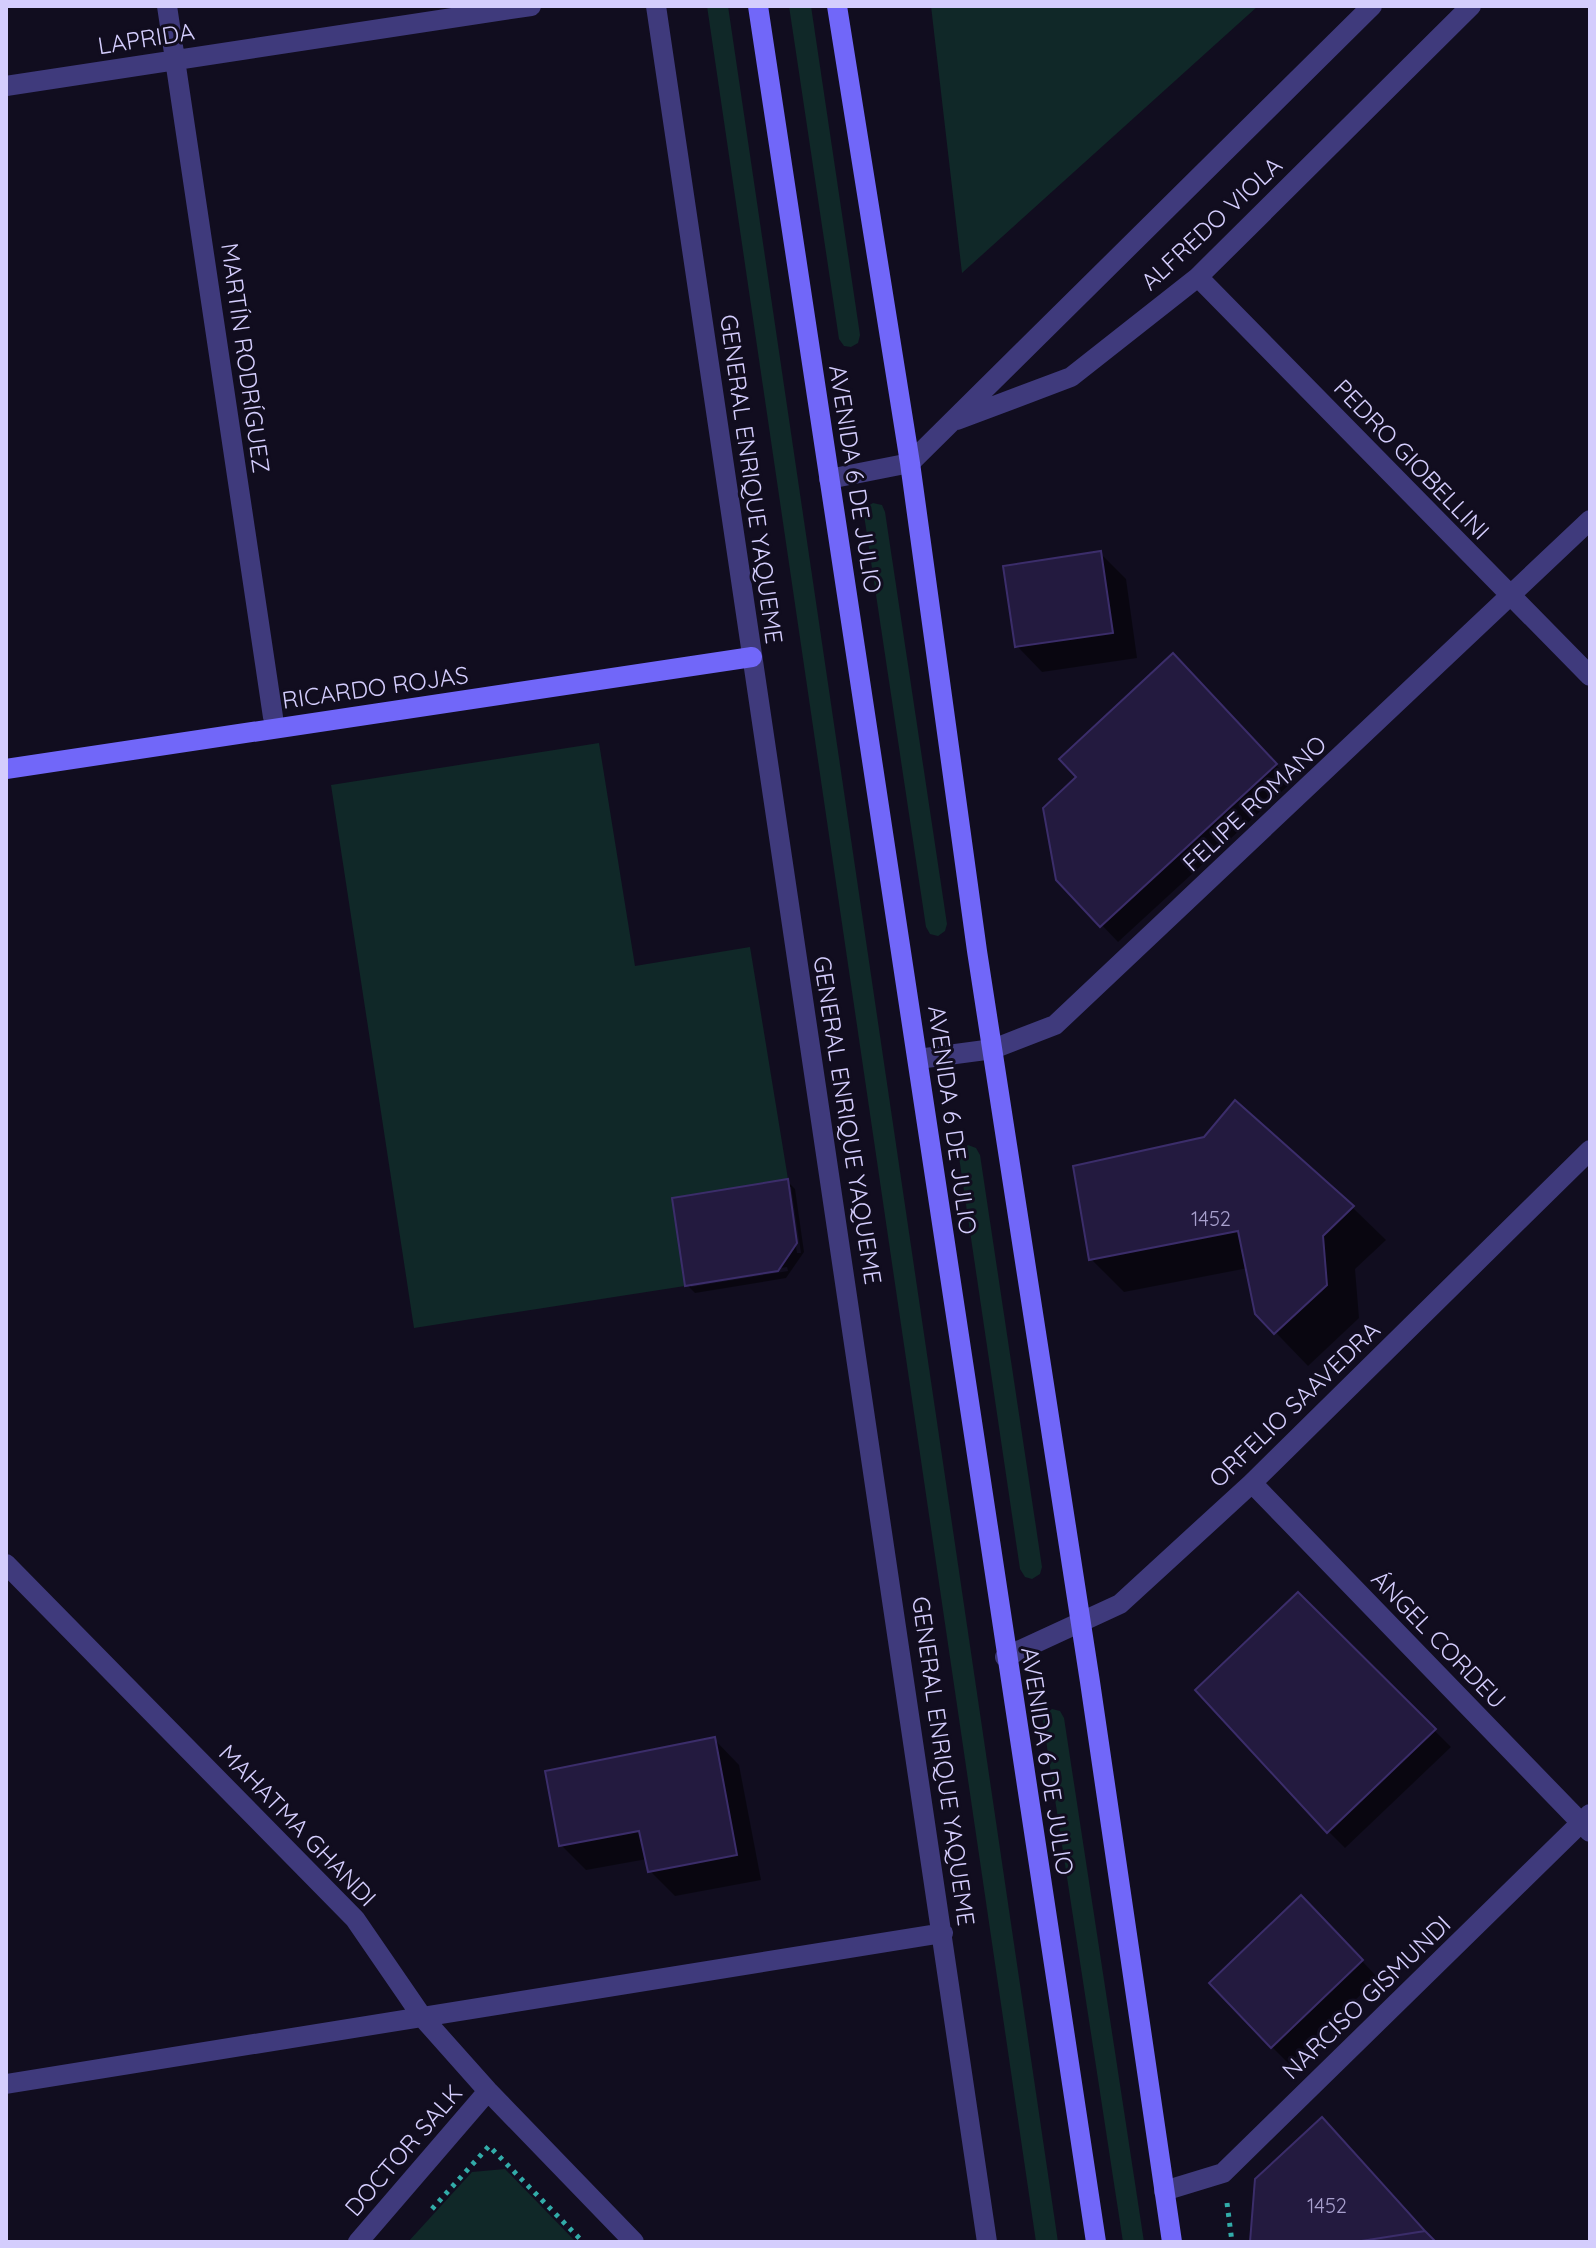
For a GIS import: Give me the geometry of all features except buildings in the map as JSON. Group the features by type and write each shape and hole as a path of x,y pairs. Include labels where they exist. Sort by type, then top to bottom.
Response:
{"main road":[{"name":"AVENIDA 6 DE JULIO","path":"758,6 918,1059 1005,1657 1096,2242"},
{"name":"AVENIDA 6 DE JULIO","path":"837,6 910,463 993,1049 1172,2242"},
{"name":"RICARDO ROJAS","path":"6,757 752,652"},
{"name":"RICARDO ROJAS","path":"6,769 752,652"}],"street":[{"name":"MARTÍN RODRÍGUEZ","path":"167,6 273,717"},
{"name":"LAPRIDA","path":"6,86 531,6"},
{"name":"GENERAL ENRIQUE YAQUEME","path":"656,6 987,2242"},
{"name":"ALFREDO VIOLA","path":"910,463 1372,6"},
{"name":"ALFREDO VIOLA","path":"949,423 1071,377 1198,277 1471,6"},
{"name":"PEDRO GIOBELLINI","path":"1198,277 1590,676"},
{"path":"829,479 910,463"},
{"name":"FELIPE ROMANO","path":"918,1059 993,1049 1055,1025 1590,520"},
{"name":"ORFELIO SAAVEDRA","path":"1005,1657 1120,1604 1252,1483 1590,1150"},
{"name":"ÁNGEL CORDEU","path":"1252,1483 1587,1823"},
{"name":"MAHATMA GHANDI","path":"6,1564 355,1919 423,2018 488,2091 634,2242"},
{"name":"NARCISO GISMUNDI","path":"1164,2191 1223,2173 1587,1823"},
{"path":"6,2084 943,1933"},
{"name":"DOCTOR SALK","path":"358,2242 488,2091"}],"path":[{"path":"431,2210 489,2146 583,2242"}],"green space":[{"path":"707,6 728,6 1058,2242 1036,2242"},
{"path":"789,6 811,6 860,335 858,343 851,347 844,346 839,339"},
{"path":"931,6 1258,6 962,273"},
{"path":"873,503 882,505 885,512 947,924 945,931 938,936 930,934 926,927 864,515 866,507"},
{"path":"599,743 635,966 750,947 788,1179 672,1198 685,1286 414,1328 331,785"},
{"path":"968,1145 976,1148 980,1155 1042,1567 1040,1574 1032,1579 1025,1577 1020,1569 959,1157 961,1150"},
{"path":"1052,1709 1060,1711 1064,1718 1144,2242 1123,2242 1043,1721 1045,1714"},
{"path":"505,2169 576,2242 408,2242 472,2172"}]}
